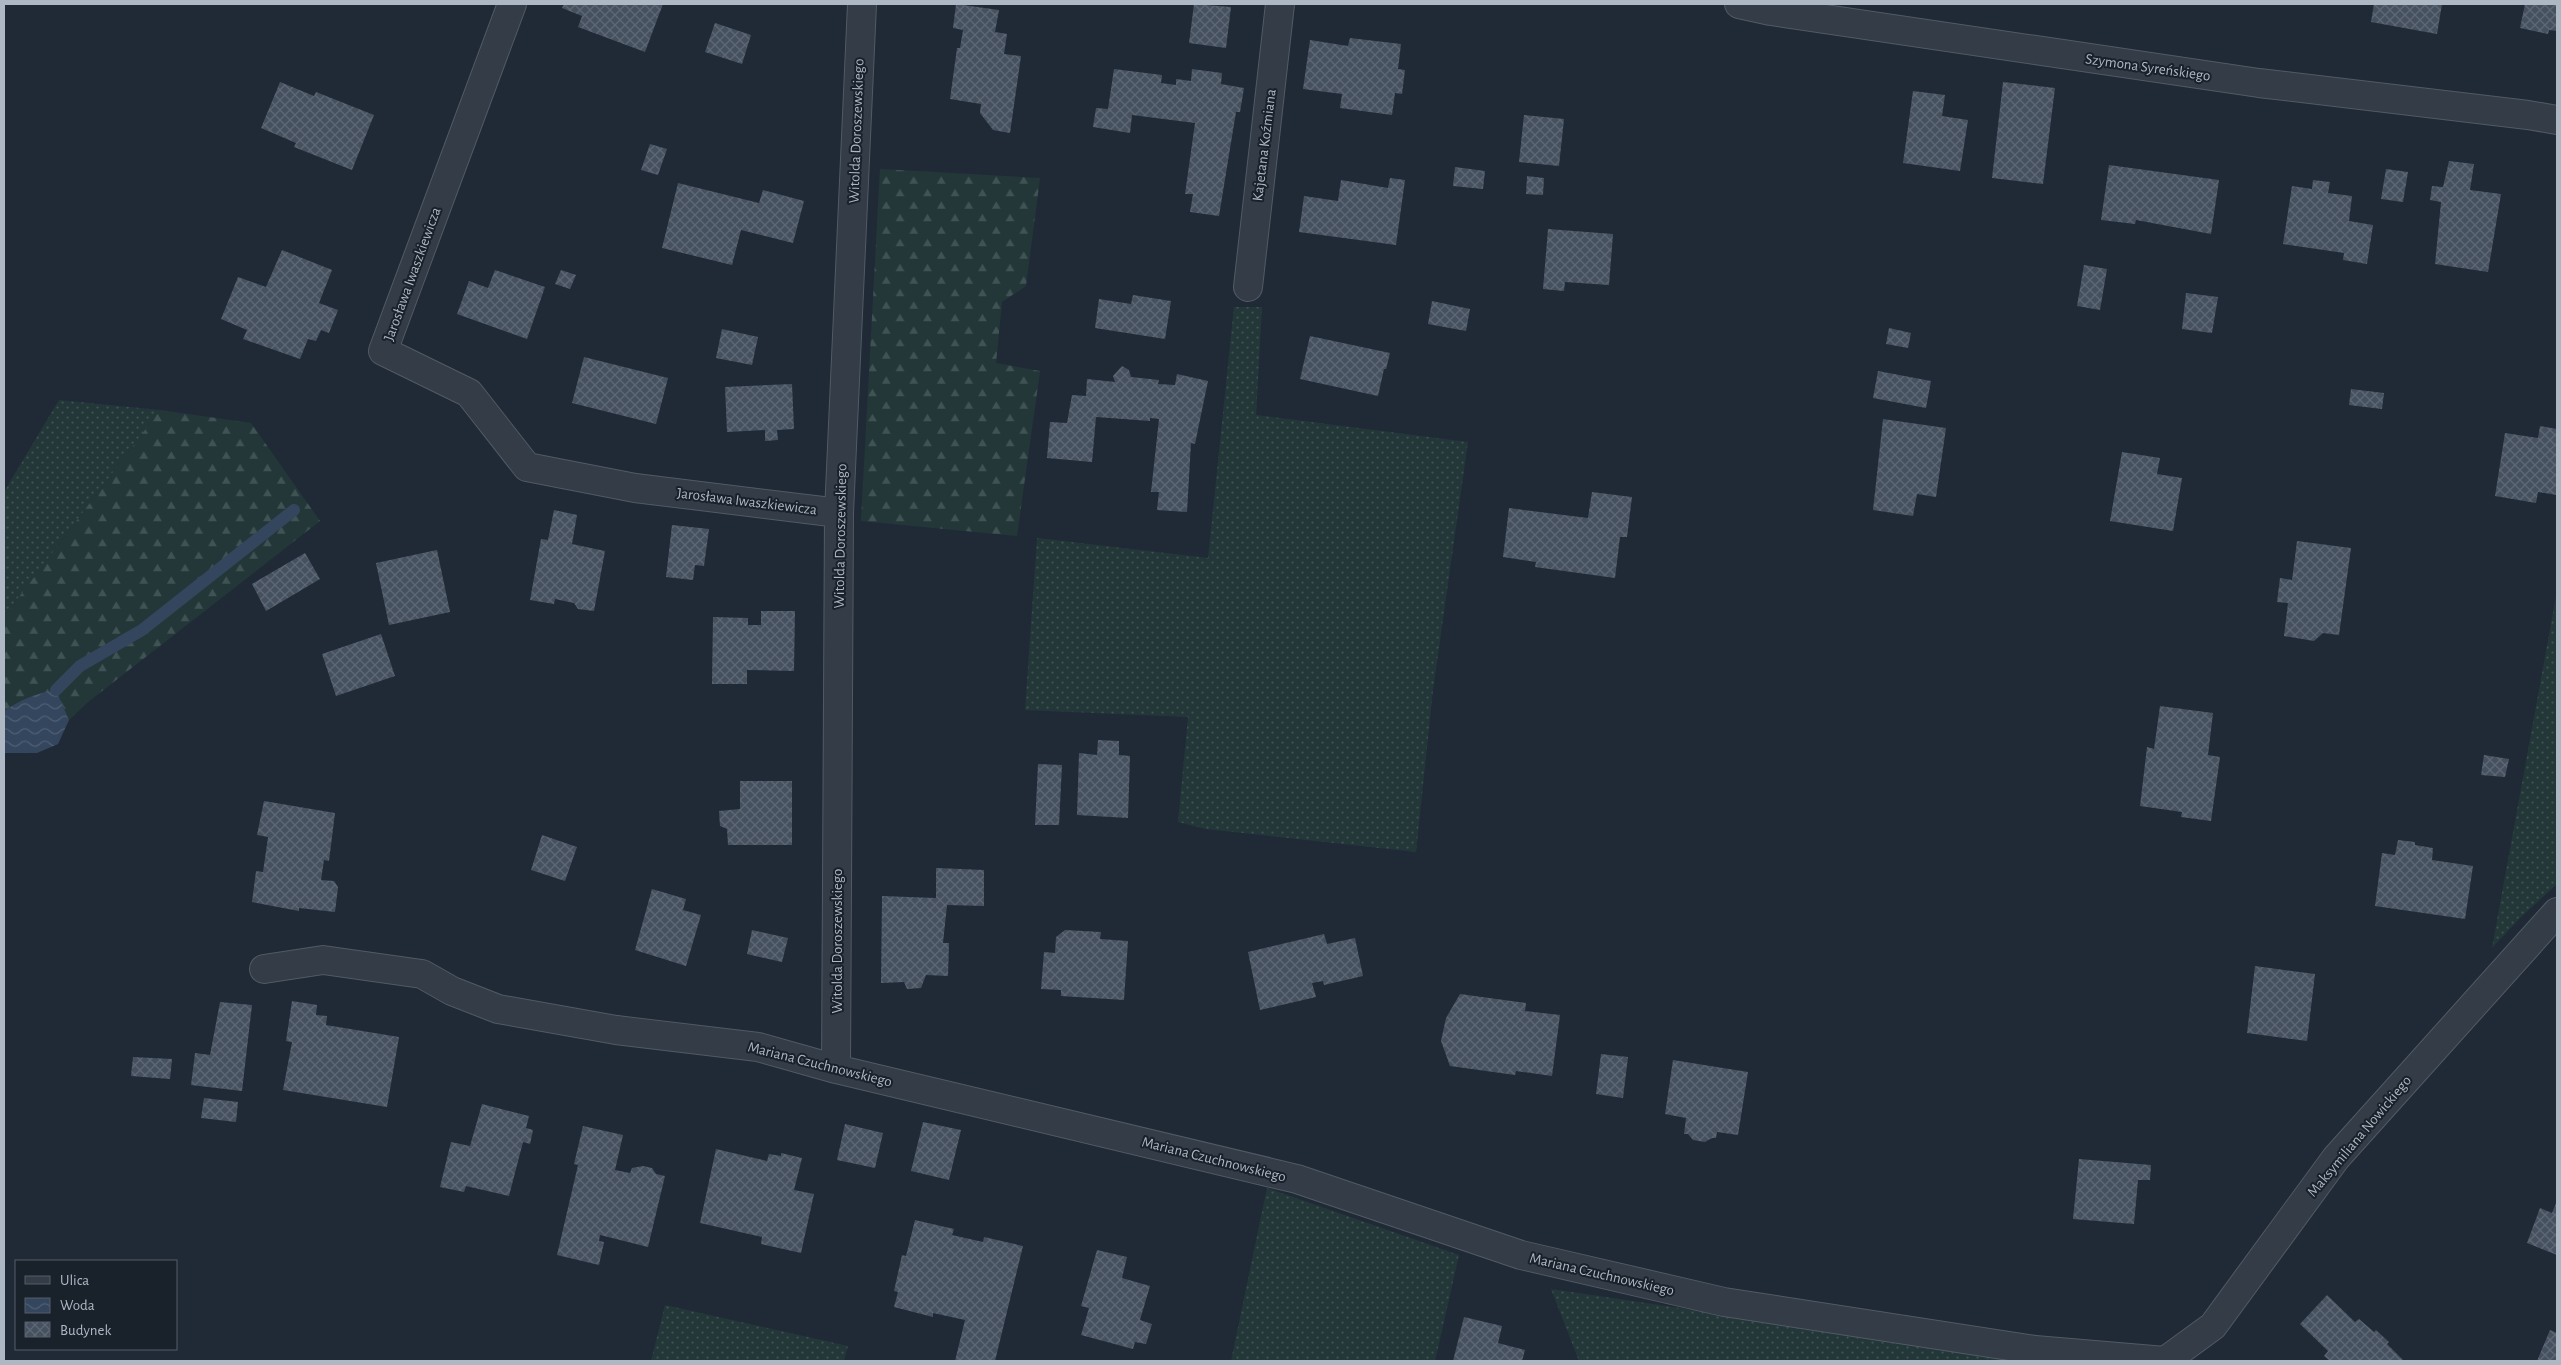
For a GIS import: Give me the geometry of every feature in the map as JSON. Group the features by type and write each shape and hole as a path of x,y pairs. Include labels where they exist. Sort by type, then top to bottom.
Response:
{"street":[{"name":"Jarosława Iwaszkiewicza","path":"512,4 383,351 469,393 527,467 636,488 839,513"},
{"name":"Witolda Doroszewskiego","path":"836,1069 839,513 862,4"},
{"name":"Kajetana Koźmiana","path":"1248,287 1280,4"},
{"name":"Szymona Syreńskiego","path":"1739,4 1771,11 2216,78 2557,120"},
{"name":"Maksymiliana Nowickiego","path":"2165,1361 2213,1326 2336,1158 2557,912"},
{"name":"Mariana Czuchnowskiego","path":"264,969 323,960 422,974 452,992 498,1009 616,1030 758,1047 836,1069 1297,1179 1521,1255 1724,1302 2035,1350 2165,1361"}],"green space":[{"path":"880,169 1040,178 1026,286 1002,302 996,363 1040,371 1017,536 861,521"},
{"path":"1234,307 1262,307 1256,415 1468,442 1433,690 1416,852 1206,829 1178,822 1188,717 1025,710 1037,538 1208,558"},
{"path":"59,400 160,410 4,617 4,492"},
{"path":"160,410 251,423 320,521 88,702 69,720 56,690 15,704 4,711 4,617"},
{"path":"2557,591 2557,884 2521,917 2492,948"},
{"path":"1267,1188 1459,1255 1435,1361 1231,1361"},
{"path":"1551,1289 2039,1361 1579,1361"},
{"path":"665,1305 848,1346 844,1361 651,1361"}],"water":[{"path":"56,690 69,720 58,744 37,753 4,753 4,711 29,698"}],"building":[{"path":"564,4 663,4 645,52 578,27 582,16 562,8"},
{"path":"956,4 999,10 995,32 1007,34 1004,54 1021,56 1010,133 993,130 980,113 981,104 950,99 957,48 960,48 963,30 953,28"},
{"path":"1194,4 1231,7 1226,48 1189,43"},
{"path":"2374,4 2442,4 2437,34 2371,22"},
{"path":"2525,4 2557,4 2557,31 2549,30 2548,34 2520,28"},
{"path":"715,23 751,35 742,64 705,52"},
{"path":"1350,38 1401,44 1398,69 1405,70 1402,94 1395,93 1392,115 1340,108 1342,94 1303,89 1310,40 1348,46"},
{"path":"1114,69 1162,75 1161,83 1176,85 1176,79 1191,81 1192,69 1222,73 1221,84 1244,88 1240,112 1236,112 1219,216 1190,212 1193,194 1185,194 1195,123 1132,115 1130,133 1093,127 1096,108 1108,109"},
{"path":"280,82 314,96 316,92 374,115 352,170 294,147 296,143 261,128"},
{"path":"2003,82 2055,88 2043,184 1992,178"},
{"path":"1913,91 1945,95 1942,116 1968,120 1960,171 1903,163"},
{"path":"1524,115 1564,119 1559,166 1519,162"},
{"path":"650,144 667,149 658,175 641,170"},
{"path":"2449,161 2474,164 2470,190 2501,194 2488,272 2435,264 2441,202 2430,200 2432,186 2443,187"},
{"path":"2109,165 2219,180 2211,234 2136,220 2135,224 2101,220"},
{"path":"1455,167 1485,171 1483,189 1453,186"},
{"path":"2386,169 2408,172 2403,202 2381,199"},
{"path":"1527,176 1544,178 1543,195 1526,194"},
{"path":"1390,178 1405,180 1396,245 1299,232 1304,196 1338,201 1341,180 1388,188"},
{"path":"2313,180 2330,182 2328,193 2352,196 2349,221 2373,225 2367,264 2343,260 2344,253 2283,244 2292,186 2312,189"},
{"path":"678,183 759,203 763,190 804,201 793,243 741,230 732,265 662,248"},
{"path":"1548,229 1613,234 1609,285 1565,282 1564,291 1543,289"},
{"path":"282,250 332,270 319,303 338,310 329,333 321,330 316,341 308,339 300,359 243,339 247,330 221,319 238,277 266,287"},
{"path":"2084,265 2107,269 2100,310 2077,306"},
{"path":"495,270 545,287 527,339 457,314 469,281 488,288"},
{"path":"561,270 576,275 570,289 555,284"},
{"path":"2186,293 2218,297 2212,333 2182,329"},
{"path":"1133,295 1171,301 1165,339 1095,328 1099,299 1131,304"},
{"path":"1432,301 1470,309 1466,331 1428,324"},
{"path":"1889,328 1911,333 1908,348 1886,344"},
{"path":"722,329 758,337 752,365 716,358"},
{"path":"1310,336 1390,353 1378,396 1300,379"},
{"path":"584,357 668,378 656,424 572,403"},
{"path":"1122,366 1129,370 1131,377 1159,380 1158,384 1175,385 1177,374 1208,381 1195,444 1191,443 1187,512 1157,510 1159,492 1151,492 1159,419 1150,418 1150,421 1096,417 1092,462 1047,458 1050,422 1067,423 1072,395 1086,396 1087,379 1115,382 1113,376"},
{"path":"1878,371 1931,381 1926,408 1873,398"},
{"path":"792,384 794,429 777,430 778,440 765,441 765,430 727,432 725,387"},
{"path":"2351,389 2384,393 2382,409 2349,405"},
{"path":"1883,419 1946,428 1936,497 1917,494 1913,516 1873,510"},
{"path":"2540,426 2557,429 2557,495 2538,492 2536,503 2495,496 2505,433 2538,438"},
{"path":"2122,452 2160,458 2157,474 2182,478 2173,531 2110,521"},
{"path":"1592,492 1632,497 1627,537 1620,537 1615,578 1535,567 1536,562 1503,557 1509,508 1588,518"},
{"path":"554,510 577,515 572,544 605,551 594,611 578,609 574,603 555,599 554,604 530,600 541,539 548,540"},
{"path":"672,525 709,529 704,566 695,565 693,580 666,577"},
{"path":"2297,541 2351,548 2339,635 2323,633 2314,641 2284,636 2288,603 2277,602 2280,578 2292,580"},
{"path":"437,550 450,612 389,625 376,563"},
{"path":"305,553 320,579 266,611 252,584"},
{"path":"761,611 795,611 794,671 747,670 747,684 712,684 713,617 748,618 748,625 761,625"},
{"path":"381,634 395,676 336,696 322,654"},
{"path":"2160,706 2213,713 2208,755 2220,757 2211,821 2181,817 2182,812 2140,806 2147,747 2154,749"},
{"path":"1098,740 1119,741 1119,755 1130,756 1128,818 1077,815 1079,753 1097,755"},
{"path":"2484,755 2509,759 2505,777 2481,775"},
{"path":"1038,764 1062,765 1059,825 1035,825"},
{"path":"740,781 792,781 792,845 728,845 727,829 720,826 719,811 740,809"},
{"path":"264,801 335,813 329,861 324,860 321,880 334,881 338,887 335,912 299,908 299,911 252,902 256,871 263,872 268,837 257,835"},
{"path":"542,835 577,847 565,881 531,870"},
{"path":"2398,840 2415,842 2415,845 2433,848 2432,860 2473,866 2465,919 2375,906 2382,853 2395,855"},
{"path":"936,868 984,870 984,906 947,905 943,943 949,943 948,976 926,975 921,988 907,989 904,982 881,983 882,896 936,898"},
{"path":"652,889 686,899 683,910 701,915 686,966 635,950"},
{"path":"752,930 788,938 782,962 747,954"},
{"path":"1065,930 1101,932 1100,939 1128,941 1124,1000 1061,996 1061,990 1041,989 1044,952 1055,953 1056,937"},
{"path":"1324,934 1327,944 1355,938 1363,976 1324,985 1323,981 1312,983 1316,997 1260,1010 1248,952"},
{"path":"2255,966 2315,974 2307,1041 2247,1033"},
{"path":"1460,994 1526,1003 1525,1011 1560,1015 1552,1076 1516,1071 1515,1075 1450,1066 1441,1041 1446,1018"},
{"path":"292,1001 317,1005 316,1015 327,1016 326,1025 399,1037 387,1107 283,1090 292,1042 286,1041"},
{"path":"220,1002 252,1005 242,1091 191,1085 195,1053 210,1055"},
{"path":"1601,1054 1628,1057 1623,1098 1596,1094"},
{"path":"133,1057 172,1059 170,1079 131,1076"},
{"path":"1673,1060 1748,1072 1738,1135 1717,1132 1716,1138 1705,1142 1693,1140 1688,1134 1684,1134 1686,1118 1665,1114"},
{"path":"204,1098 238,1102 236,1122 201,1118"},
{"path":"482,1104 529,1116 526,1128 533,1130 530,1144 523,1142 509,1196 466,1186 464,1192 440,1187 451,1142 470,1146"},
{"path":"923,1122 961,1130 949,1180 911,1171"},
{"path":"845,1124 883,1133 875,1168 837,1160"},
{"path":"583,1126 623,1135 615,1170 630,1173 632,1168 643,1166 652,1168 656,1174 665,1176 648,1247 600,1235 599,1241 604,1242 599,1265 557,1255 578,1165 574,1164"},
{"path":"716,1149 767,1161 769,1154 781,1156 781,1153 802,1158 794,1190 814,1194 801,1253 761,1244 762,1237 700,1223"},
{"path":"2079,1159 2151,1165 2150,1180 2138,1180 2134,1224 2073,1219"},
{"path":"2557,1201 2557,1255 2527,1243 2540,1208 2552,1213"},
{"path":"915,1220 954,1229 952,1235 983,1242 984,1237 1023,1246 995,1361 955,1361 965,1320 933,1313 933,1317 894,1307 898,1292 894,1291 902,1255 906,1256"},
{"path":"1097,1250 1127,1257 1122,1278 1150,1286 1140,1320 1152,1324 1146,1344 1135,1342 1133,1349 1081,1335 1089,1308 1081,1306"},
{"path":"2327,1295 2355,1322 2359,1319 2374,1332 2376,1330 2389,1342 2387,1344 2403,1360 2330,1361 2324,1356 2328,1351 2300,1324"},
{"path":"1464,1317 1502,1326 1498,1343 1525,1350 1522,1361 1453,1361"},
{"path":"2550,1330 2557,1333 2557,1361 2537,1361"}],"waterway":[{"path":"56,690 80,666 142,630 294,510"}]}
